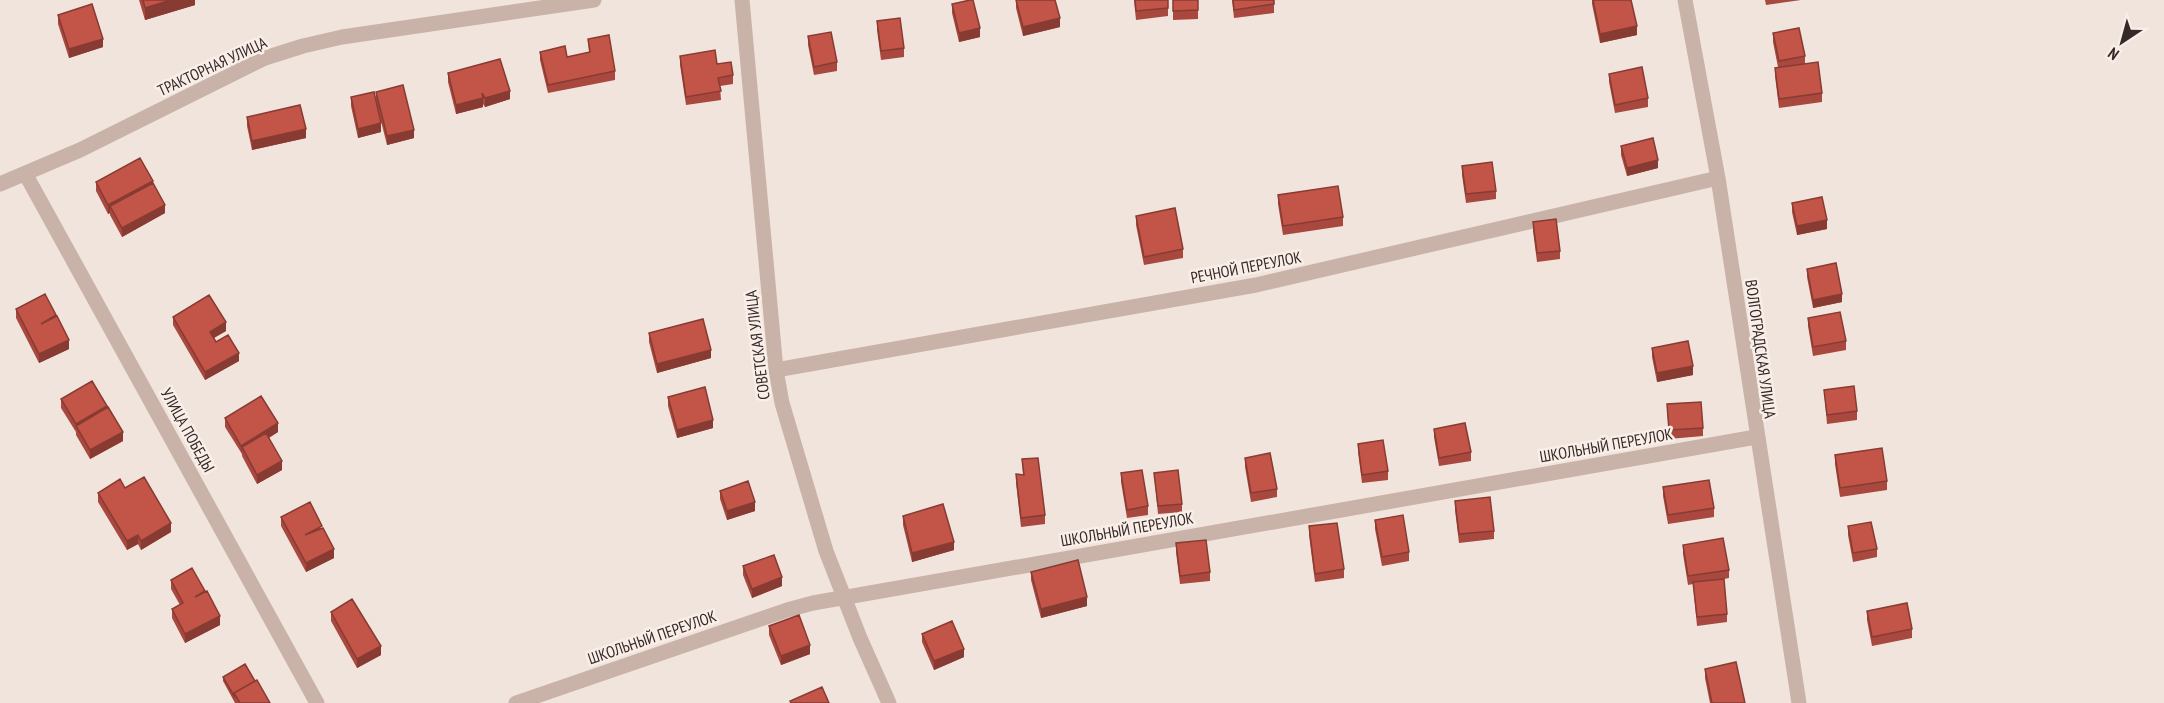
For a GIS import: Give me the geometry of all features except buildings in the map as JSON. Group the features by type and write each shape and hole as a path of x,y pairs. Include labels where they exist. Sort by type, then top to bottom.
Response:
{"street":[{"name":"ТРАКТОРНАЯ УЛИЦА","path":"0,184 26,175 80,150 265,58 303,46 342,37 594,0"},
{"name":"СОВЕТСКАЯ УЛИЦА","path":"742,0 776,370 782,403 826,551 890,703"},
{"name":"ВОЛГОГРАДСКАЯ УЛИЦА","path":"1684,0 1718,178 1756,437 1799,703"},
{"name":"УЛИЦА ПОБЕДЫ","path":"26,175 317,703"},
{"name":"РЕЧНОЙ ПЕРЕУЛОК","path":"776,370 1256,285 1718,178"},
{"name":"ШКОЛЬНЫЙ ПЕРЕУЛОК","path":"516,703 787,610 1756,437"}]}
